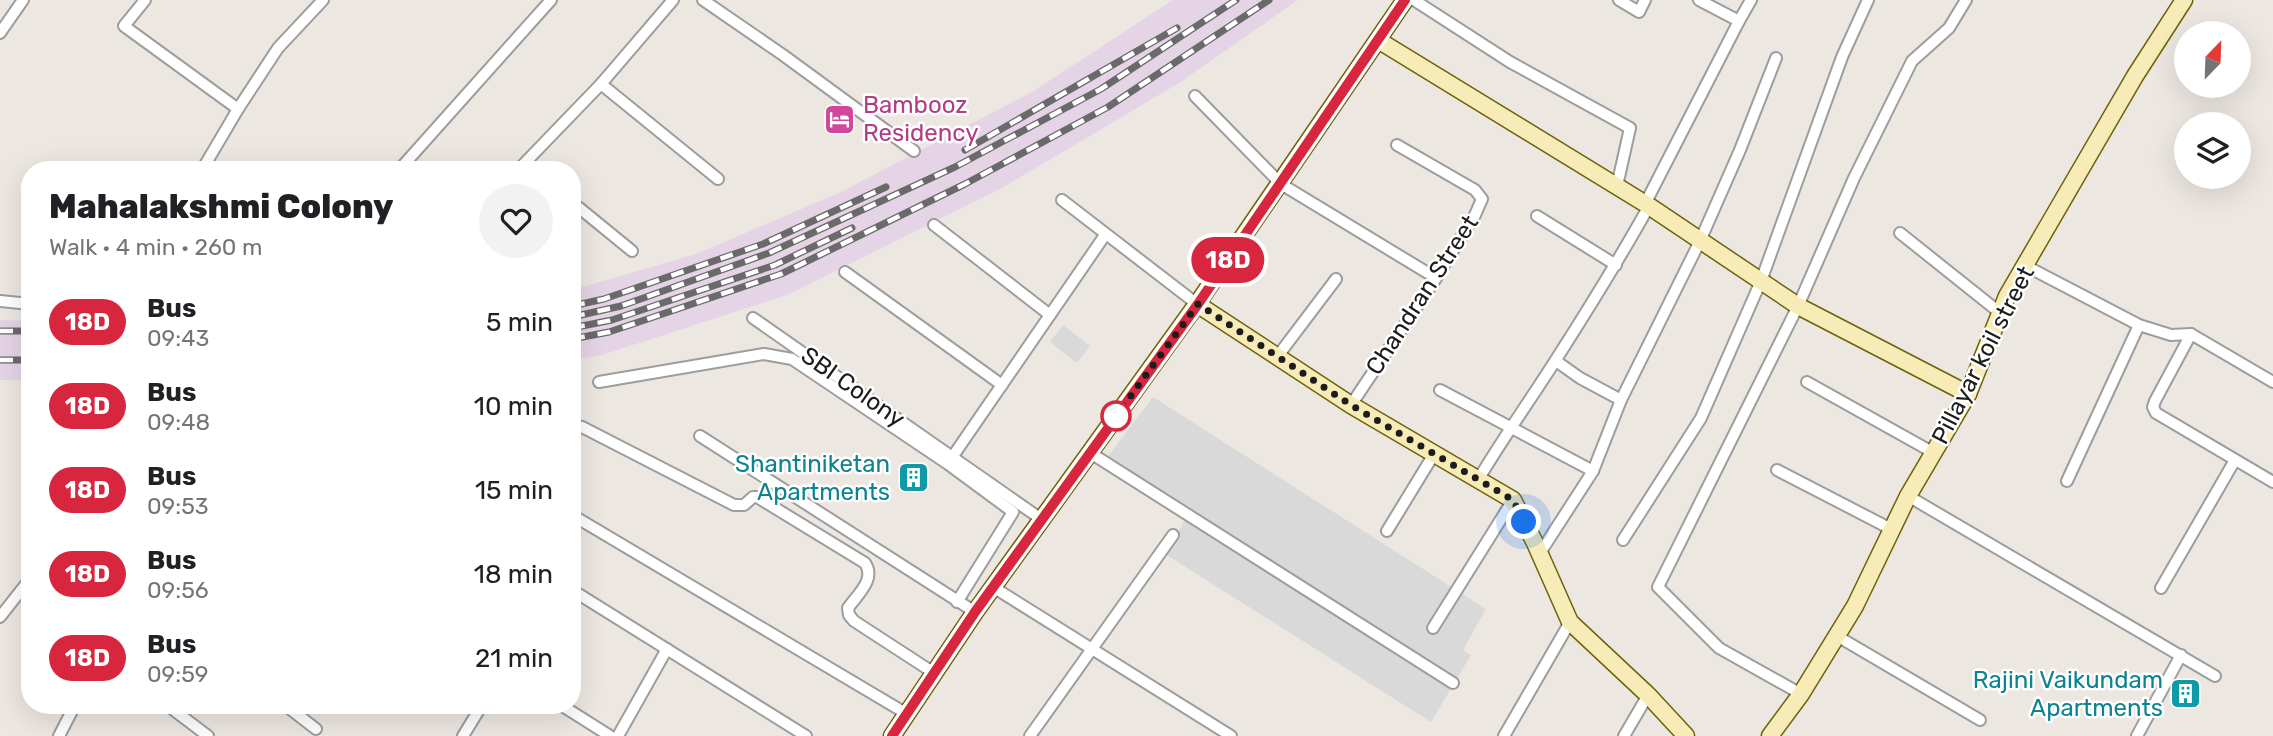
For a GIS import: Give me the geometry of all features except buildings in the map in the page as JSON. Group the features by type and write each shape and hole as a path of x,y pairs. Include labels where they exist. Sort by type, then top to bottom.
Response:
{"street":[{"path":"0,33 23,0"},
{"path":"145,0 124,26 237,109"},
{"path":"207,161 237,109 278,48 323,0"},
{"path":"407,161 551,0"},
{"path":"531,161 673,0"},
{"path":"703,0 914,151"},
{"path":"892,736 975,612 1198,304 1405,0"},
{"path":"1414,0 1510,62 1630,128 1617,186"},
{"path":"1619,0 1639,12 1644,0"},
{"path":"1699,0 1739,21"},
{"path":"1478,480 1509,427 1556,361 1616,265 1751,0"},
{"path":"1623,540 1701,418 1761,281 1842,57 1868,0"},
{"path":"1801,694 1719,648 1658,587 1798,306 1854,178 1912,61 1949,27 1966,0"},
{"name":"Pillayar koil street","path":"1770,736 1801,694 1855,606 1908,496 1968,394 1999,312 2135,76 2184,0"},
{"path":"1378,40 1617,186 1798,306 1968,394"},
{"path":"1540,553 1593,471 1621,400 1700,241 1776,58"},
{"path":"601,84 718,179"},
{"path":"1195,96 1281,184 1436,278"},
{"name":"Chandran Street","path":"1351,405 1436,278 1482,199 1475,190 1397,145"},
{"path":"1062,200 1198,304 1351,405 1513,500 1570,622 1648,695 1686,736"},
{"path":"581,209 632,251"},
{"path":"1537,216 1616,265"},
{"path":"934,225 1050,315"},
{"path":"1900,233 1999,312"},
{"path":"954,456 1105,235"},
{"path":"2026,266 2139,325 2171,335 2191,334 2273,382"},
{"path":"845,272 1002,385"},
{"path":"1278,357 1336,279"},
{"path":"0,301 21,303"},
{"name":"SBI Colony","path":"754,318 1041,519"},
{"path":"2067,481 2139,325"},
{"path":"2191,334 2153,407 2156,413 2273,482"},
{"path":"599,382 764,354 792,359 948,464 1013,512 957,601"},
{"path":"1556,361 1580,378 1621,400"},
{"path":"1807,382 1934,453"},
{"path":"1440,390 1593,471"},
{"path":"581,427 734,505 744,505 757,497 865,563 870,577 848,608 849,615 854,621 934,673"},
{"path":"700,436 975,612"},
{"path":"1089,452 1453,683"},
{"path":"1387,531 1434,454"},
{"path":"2161,588 2235,460"},
{"path":"1777,470 1893,530"},
{"path":"1908,496 2215,676"},
{"path":"1433,628 1513,500"},
{"path":"581,520 907,714"},
{"path":"1036,734 1092,648 1173,535"},
{"path":"993,587 1231,736"},
{"path":"0,617 20,594"},
{"path":"581,596 806,736"},
{"path":"1504,736 1570,622"},
{"path":"1837,636 1980,720"},
{"path":"618,736 667,649"},
{"path":"2137,736 2182,655"},
{"path":"1623,736 1648,695"},
{"path":"59,736 70,714"},
{"path":"179,714 208,736"},
{"path":"297,714 316,729"},
{"path":"463,736 476,714"},
{"path":"575,714 610,736"}],"shaded area":[{"path":"1173,0 1298,0 1179,83 1002,188 787,295 602,355 581,358 581,287 696,254 839,193 1032,92"},
{"path":"0,320 21,321 21,380 0,380"},
{"path":"1063,325 1090,346 1077,363 1050,342"},
{"path":"1153,397 1486,609 1463,650 1471,655 1431,722 1165,554 1185,520 1100,467"}],"railway":[{"path":"581,315 621,306 769,253 955,167 1101,89 1236,0"},
{"path":"581,337 609,332 781,274 965,184 1108,107 1269,0"},
{"path":"965,150 1177,28"},
{"path":"581,304 604,299 763,244 886,187"},
{"path":"581,326 612,320 775,265 852,228"},
{"path":"0,331 21,331"},
{"path":"0,360 21,360"}],"bus line":[{"name":"18D","path":"892,736 975,612 1198,304 1405,0"}],"place":[{"name":"Bambooz Residency","path":"840,119"},
{"name":"Shantiniketan Apartments","path":"913,478"},
{"name":"Rajini Vaikundam Apartments","path":"2186,694"}],"route":[{"path":"1116,416 1198,304 1351,405 1513,500 1524,522"}]}
